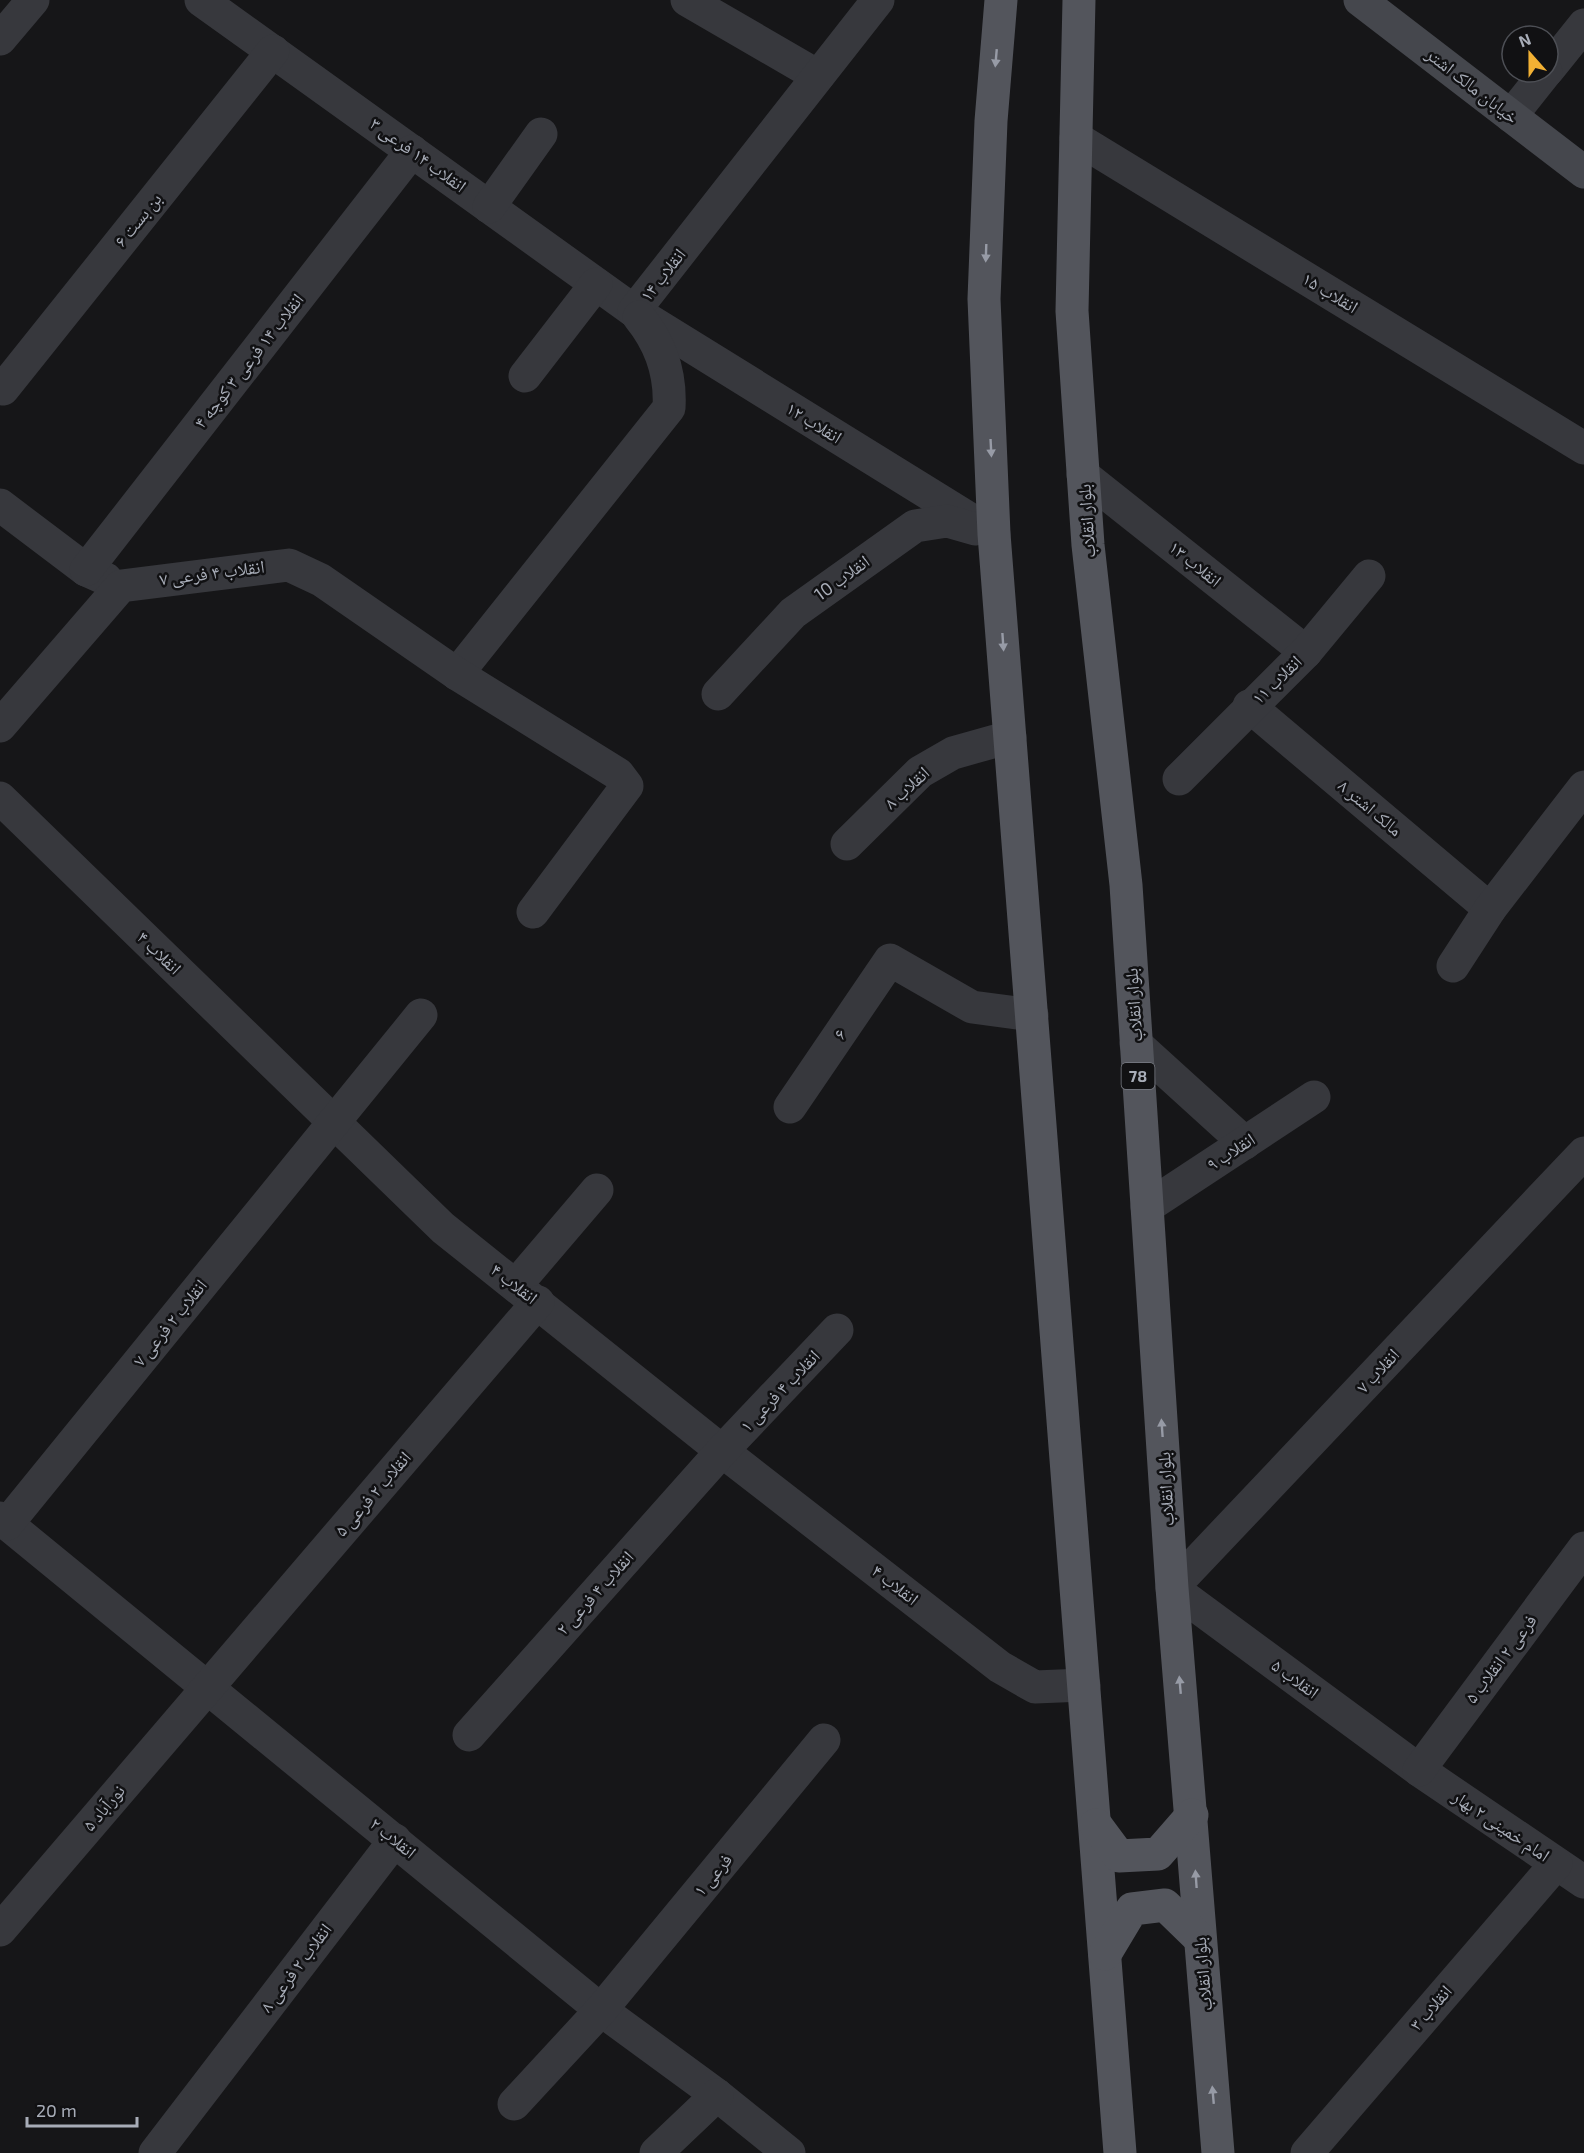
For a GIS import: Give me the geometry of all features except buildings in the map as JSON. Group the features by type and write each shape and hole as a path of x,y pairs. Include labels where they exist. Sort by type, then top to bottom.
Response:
{"main road":[{"path":"1001,0 991,121 984,299 994,534 1120,2153"},
{"name":"بلوار انقلاب","path":"1079,0 1072,311 1088,545 1126,885 1172,1588 1218,2153"},
{"path":"1096,1825 1119,1856 1158,1854 1192,1815"},
{"path":"1105,1954 1132,1910 1165,1905 1200,1939"}],"street":[{"path":"0,39 33,0"},
{"name":"انقلاب ۱۴ فرعی ۳","path":"201,0 634,311"},
{"path":"687,0 818,76"},
{"name":"انقلاب ۱۴","path":"457,674 669,408 671,386 656,338 634,311 878,0"},
{"name":"خیابان مالک اشتر","path":"1360,0 1584,172"},
{"path":"1560,55 1584,25"},
{"name":"بن بست ۶","path":"3,389 273,51"},
{"path":"1511,116 1537,84"},
{"path":"489,207 541,134"},
{"name":"انقلاب ۱۵","path":"1076,138 1584,448"},
{"name":"انقلاب ۱۴ فرعی ۳ کوچه ۴","path":"86,570 412,151"},
{"path":"525,376 596,284"},
{"name":"انقلاب ۱۲","path":"634,311 994,534"},
{"name":"انقلاب ۱۳","path":"1083,475 1306,652"},
{"path":"0,505 86,570 122,585 0,726"},
{"name":"انقلاب 10","path":"717,694 793,613 915,526 947,521 994,534"},
{"name":"انقلاب ۴ فرعی ۷","path":"122,585 289,565 321,580 457,674 618,774 627,786 533,912"},
{"name":"انقلاب ۱۱","path":"1179,779 1249,706 1306,652 1369,576"},
{"name":"مالک اشتر ۸","path":"1249,706 1490,909"},
{"name":"انقلاب ۸","path":"847,844 920,772 953,753 1010,737"},
{"path":"1453,966 1490,909 1584,787"},
{"name":"انقلاب ۴","path":"0,798 442,1228 722,1451 1000,1667 1035,1687 1084,1685"},
{"name":"۶","path":"790,1107 890,960 972,1007 1032,1016"},
{"name":"انقلاب ۲ فرعی ۷","path":"3,1521 421,1015"},
{"path":"1136,1044 1245,1143"},
{"name":"انقلاب ۹","path":"1147,1207 1314,1097"},
{"name":"انقلاب ۷","path":"1172,1588 1584,1154"},
{"name":"انقلاب ۲ فرعی ۵","path":"208,1686 527,1294 597,1190"},
{"name":"انقلاب ۴ فرعی ۱","path":"722,1451 837,1330"},
{"name":"انقلاب ۴ فرعی ۲","path":"469,1735 722,1451"},
{"name":"انقلاب ۲","path":"3,1521 208,1686 601,2010 717,2095 789,2153"},
{"name":"فرعی ۲ انقلاب ۵","path":"1419,1770 1584,1548"},
{"name":"انقلاب ۵","path":"1172,1588 1419,1770"},
{"name":"نورآباد ۵","path":"0,1930 208,1686"},
{"name":"فرعی ۱","path":"514,2104 601,2010 824,1740"},
{"name":"امام خمینی ۲ بهار","path":"1419,1770 1584,1882"},
{"name":"انقلاب ۲ فرعی ۸","path":"154,2153 395,1840"},
{"name":"انقلاب ۳","path":"1307,2153 1556,1864"},
{"path":"656,2153 717,2095"}]}
